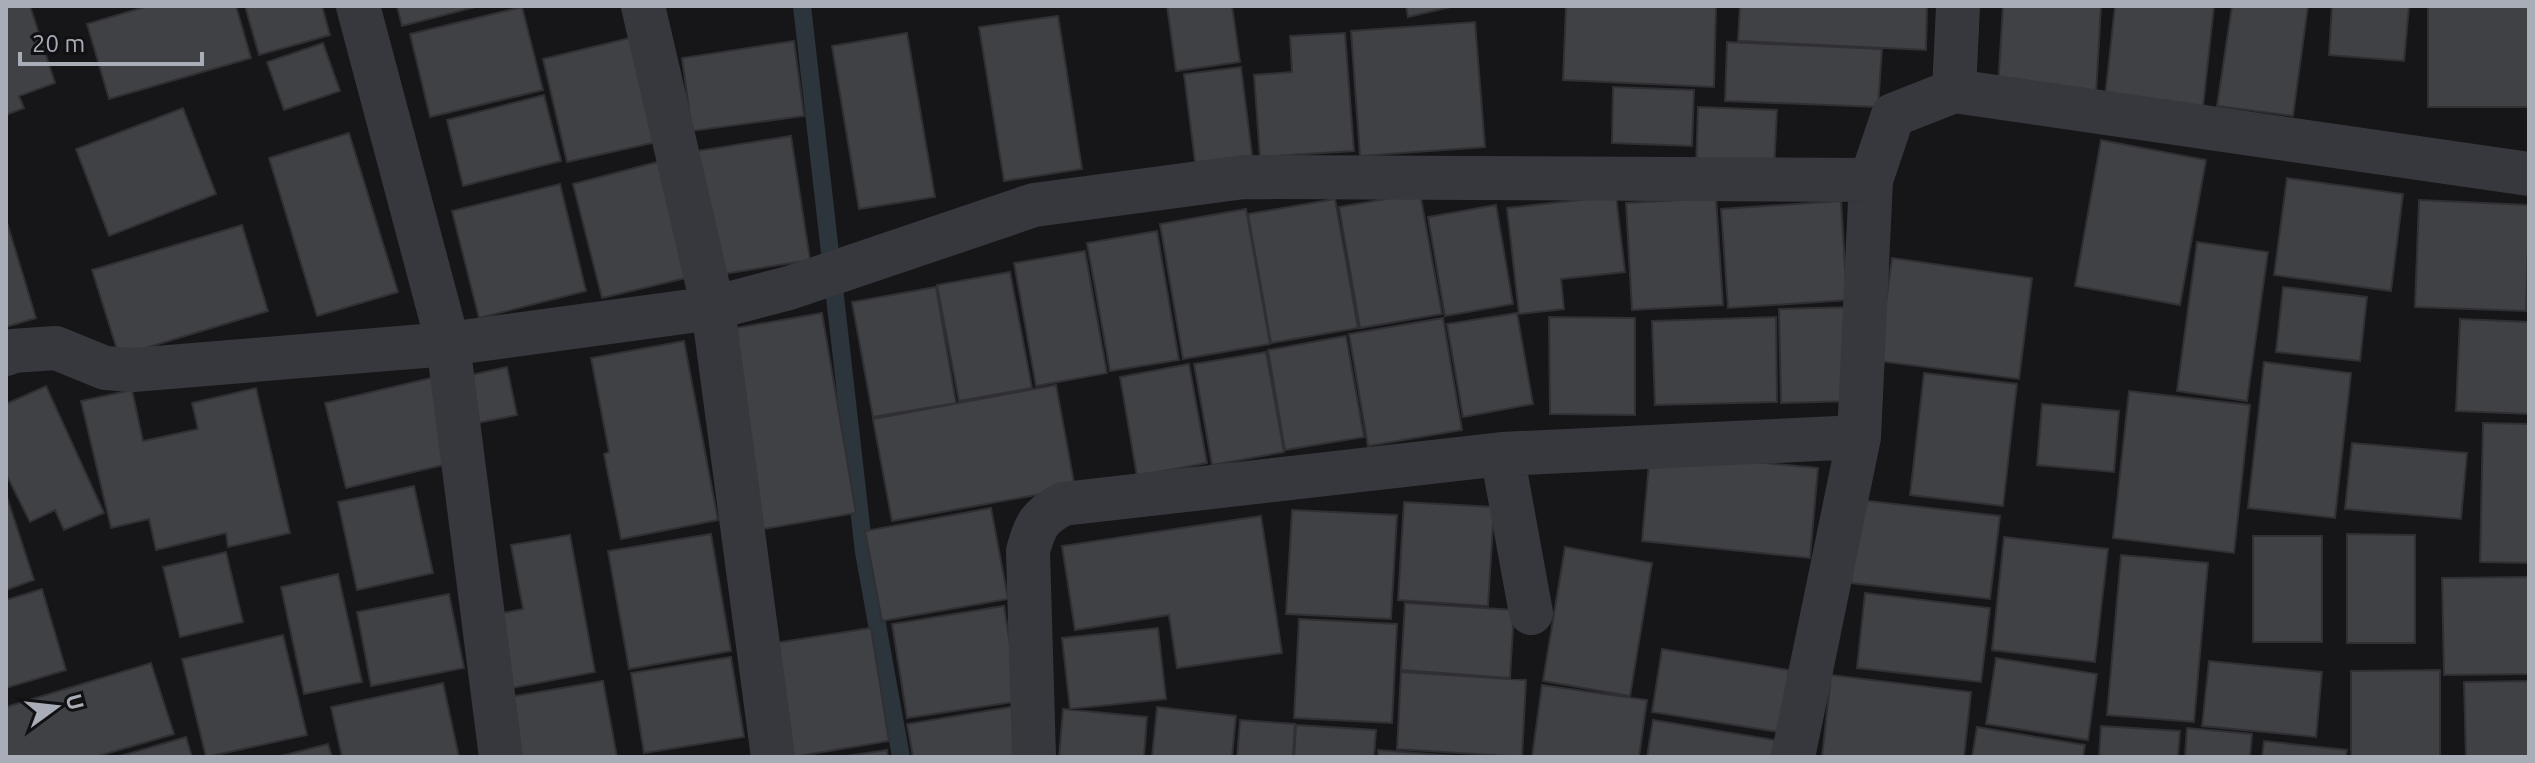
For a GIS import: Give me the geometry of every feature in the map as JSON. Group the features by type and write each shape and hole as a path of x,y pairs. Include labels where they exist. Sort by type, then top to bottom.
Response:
{"street":[{"path":"358,6 448,344 501,757"},
{"path":"643,6 713,308 773,757"},
{"path":"1954,91 1958,6"},
{"path":"1793,757 1859,437 1871,180 1893,115 1954,91 2529,174"},
{"path":"6,354 56,348 105,368 133,370 448,344 713,308 789,288 1034,205 1244,177 1871,180"},
{"path":"1034,757 1028,551 1034,529 1045,514 1063,504 1502,454 1859,437"},
{"path":"1502,454 1531,613"}],"building":[{"path":"6,6 30,6 55,83 19,96 24,108 6,115"},
{"path":"148,6 236,6 251,58 109,99 87,24"},
{"path":"245,6 322,6 330,35 259,55"},
{"path":"397,6 479,6 402,26"},
{"path":"1167,6 1232,6 1240,62 1176,71"},
{"path":"1406,6 1455,6 1408,17"},
{"path":"1566,6 1716,6 1714,87 1563,80"},
{"path":"1740,6 1927,6 1926,50 1738,41"},
{"path":"2003,6 2101,6 2096,93 1998,87"},
{"path":"2115,6 2214,6 2203,107 2105,97"},
{"path":"2232,6 2308,6 2293,116 2217,106"},
{"path":"2332,6 2409,6 2404,61 2329,55"},
{"path":"2428,6 2529,6 2529,107 2428,107"},
{"path":"522,7 543,90 430,117 410,34"},
{"path":"1058,16 1082,169 1004,181 979,27"},
{"path":"1475,22 1485,147 1360,156 1351,31"},
{"path":"907,33 935,197 859,209 832,46"},
{"path":"1345,33 1354,151 1260,157 1254,75 1292,72 1290,36"},
{"path":"646,34 670,139 567,162 543,59"},
{"path":"794,41 804,116 692,131 682,58"},
{"path":"1727,42 1882,49 1878,107 1725,101"},
{"path":"323,43 340,91 284,110 267,62"},
{"path":"1241,67 1253,163 1196,170 1184,74"},
{"path":"1613,87 1694,90 1692,146 1612,143"},
{"path":"544,95 561,161 463,186 447,120"},
{"path":"1698,107 1777,110 1774,172 1696,169"},
{"path":"183,108 216,194 109,236 76,149"},
{"path":"349,133 398,292 317,316 269,158"},
{"path":"791,136 810,260 717,275 697,151"},
{"path":"2101,140 2206,160 2180,305 2075,286"},
{"path":"661,161 690,277 602,298 573,184"},
{"path":"2287,178 2403,194 2391,291 2274,275"},
{"path":"560,184 586,291 479,318 452,211"},
{"path":"1420,193 1442,314 1360,328 1339,207"},
{"path":"1616,196 1625,272 1561,279 1564,309 1519,314 1507,208"},
{"path":"1716,198 1723,305 1632,310 1626,203"},
{"path":"1335,199 1358,328 1271,343 1248,214"},
{"path":"2419,200 2529,205 2526,311 2415,307"},
{"path":"1841,201 1847,300 1728,308 1721,209"},
{"path":"1496,205 1513,304 1445,316 1428,217"},
{"path":"1246,209 1270,344 1183,359 1160,224"},
{"path":"6,219 36,318 6,327"},
{"path":"242,225 268,311 119,356 92,270"},
{"path":"1157,231 1179,360 1110,371 1087,243"},
{"path":"2197,242 2268,252 2247,401 2177,391"},
{"path":"1085,251 1107,373 1036,386 1014,263"},
{"path":"1892,258 2032,278 2019,379 1878,361"},
{"path":"1010,272 1032,388 959,401 937,285"},
{"path":"936,287 956,403 873,417 852,302"},
{"path":"2283,287 2367,297 2360,361 2276,352"},
{"path":"1852,307 1855,401 1781,403 1779,309"},
{"path":"822,313 856,513 758,530 724,330"},
{"path":"1517,313 1533,404 1463,417 1447,324"},
{"path":"1549,317 1635,318 1635,415 1550,414"},
{"path":"1776,317 1777,402 1655,405 1652,321"},
{"path":"1443,318 1462,430 1368,446 1349,334"},
{"path":"2460,319 2529,322 2529,414 2456,411"},
{"path":"1346,336 1364,437 1285,450 1268,350"},
{"path":"684,341 718,520 621,539 604,454 609,452 591,358"},
{"path":"1266,352 1284,452 1212,465 1194,364"},
{"path":"2264,362 2351,373 2335,518 2248,508"},
{"path":"1189,364 1207,463 1137,476 1120,377"},
{"path":"507,367 517,415 467,425 457,378"},
{"path":"1924,373 2017,384 2003,506 1910,495"},
{"path":"435,377 456,462 346,488 325,403"},
{"path":"1056,385 1075,488 892,521 873,419"},
{"path":"46,386 104,513 64,530 55,510 30,522 6,474 6,404"},
{"path":"256,388 290,533 228,547 226,533 156,550 149,519 111,528 81,401 132,390 143,441 198,429 192,403"},
{"path":"2129,391 2250,405 2234,553 2113,538"},
{"path":"2042,404 2119,411 2114,472 2037,465"},
{"path":"2483,423 2529,424 2529,563 2480,562"},
{"path":"2352,443 2467,453 2461,519 2345,509"},
{"path":"1650,452 1818,468 1810,558 1642,541"},
{"path":"414,486 433,573 357,590 338,502"},
{"path":"6,494 34,580 6,590"},
{"path":"1860,500 2000,516 1990,599 1851,583"},
{"path":"1404,502 1494,507 1488,606 1398,600"},
{"path":"991,508 1008,599 882,621 865,531"},
{"path":"1292,510 1397,515 1391,619 1286,614"},
{"path":"1261,516 1282,653 1177,668 1169,615 1075,630 1062,546"},
{"path":"711,534 731,651 629,669 608,551"},
{"path":"2347,534 2415,535 2415,643 2347,643"},
{"path":"570,535 595,672 501,690 488,616 523,609 511,545"},
{"path":"2253,536 2322,536 2322,642 2253,642"},
{"path":"2004,537 2108,549 2095,662 1992,650"},
{"path":"1565,547 1652,563 1630,696 1543,681"},
{"path":"226,552 243,622 180,637 163,567"},
{"path":"2121,555 2208,563 2194,722 2107,715"},
{"path":"338,574 362,682 304,694 281,587"},
{"path":"2529,577 2529,674 2444,675 2442,578"},
{"path":"42,589 66,670 6,688 6,600"},
{"path":"1865,593 1990,608 1981,682 1857,668"},
{"path":"449,594 464,668 371,686 357,612"},
{"path":"1405,603 1514,610 1510,678 1401,670"},
{"path":"1004,606 1019,701 907,718 892,624"},
{"path":"1299,619 1397,624 1392,723 1294,718"},
{"path":"871,628 889,741 793,757 768,644"},
{"path":"1158,628 1166,699 1070,709 1062,638"},
{"path":"283,635 307,735 206,757 182,659"},
{"path":"1662,649 1789,670 1779,732 1652,712"},
{"path":"731,657 744,737 644,753 631,673"},
{"path":"1996,658 2097,674 2088,740 1986,724"},
{"path":"2209,661 2322,672 2316,737 2202,726"},
{"path":"151,663 174,734 95,757 6,757 6,707"},
{"path":"2440,670 2440,757 2351,757 2351,671"},
{"path":"1401,672 1526,680 1522,757 1397,749"},
{"path":"1831,675 1971,692 1964,757 1822,757"},
{"path":"603,681 617,757 513,757 503,698"},
{"path":"2529,681 2529,757 2466,757 2464,682"},
{"path":"443,683 459,757 342,757 331,707"},
{"path":"1542,685 1647,700 1639,757 1532,757"},
{"path":"1022,705 1030,757 913,757 907,724"},
{"path":"1157,707 1236,716 1232,757 1152,757"},
{"path":"1063,709 1147,717 1144,757 1059,757"},
{"path":"1240,720 1295,724 1293,757 1237,757"},
{"path":"1653,720 1775,740 1772,757 1647,757"},
{"path":"1296,725 1376,730 1374,757 1294,757"},
{"path":"2101,726 2180,731 2178,757 2099,757"},
{"path":"1977,727 2085,745 2083,757 1972,757"},
{"path":"2187,728 2252,734 2250,757 2185,757"},
{"path":"186,737 192,757 117,757"},
{"path":"2264,741 2347,750 2346,757 2262,757"},
{"path":"328,744 332,757 277,757"},
{"path":"887,750 888,757 840,757"},
{"path":"1378,750 1468,757 1378,757"}],"waterway":[{"path":"802,6 864,552 901,757"}]}
